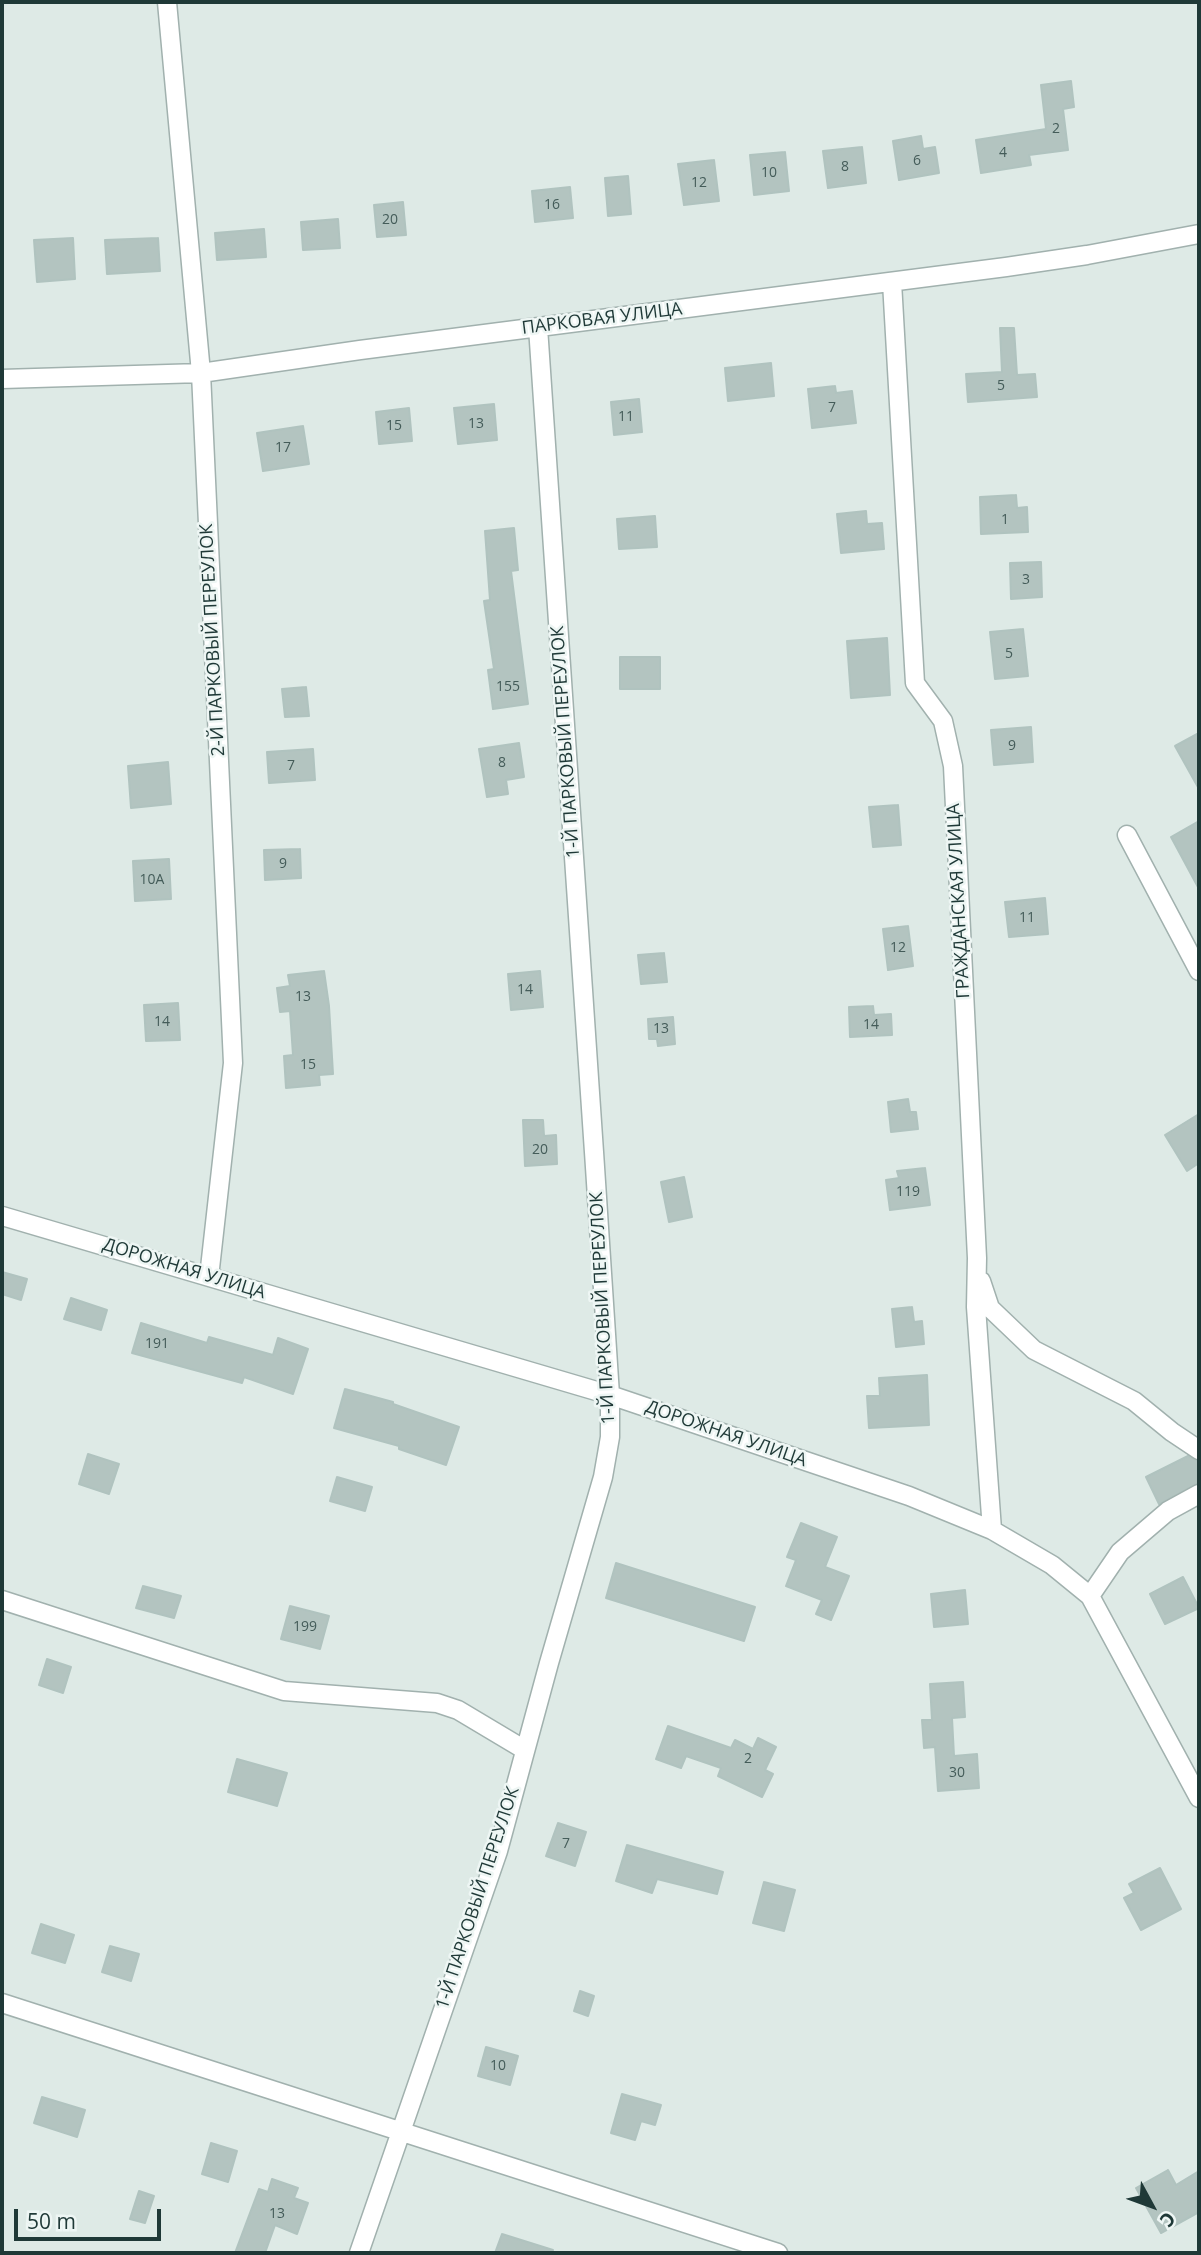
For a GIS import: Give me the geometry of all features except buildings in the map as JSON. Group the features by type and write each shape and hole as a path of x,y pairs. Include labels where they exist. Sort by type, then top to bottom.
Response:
{"street":[{"name":"2-Й ПАРКОВЫЙ ПЕРЕУЛОК","path":"167,2 201,373 233,1063 209,1277"},
{"name":"ПАРКОВАЯ УЛИЦА","path":"2,379 201,373 1087,255 1199,234"},
{"name":"ГРАЖДАНСКАЯ УЛИЦА","path":"892,282 915,683 943,721 953,766 977,1258 977,1320 992,1530"},
{"name":"1-Й ПАРКОВЫЙ ПЕРЕУЛОК","path":"359,2253 498,1850 603,1477 610,1437 610,1395 538,327"},
{"path":"1127,835 1199,971"},
{"name":"ДОРОЖНАЯ УЛИЦА","path":"2,1216 610,1395 909,1496 992,1530 1052,1565 1090,1596 1199,1798"},
{"path":"977,1258 982,1287 990,1308 1034,1350 1134,1401 1199,1450"},
{"path":"1090,1596 1120,1552 1168,1511 1199,1494"},
{"path":"2,1600 284,1691 437,1703 458,1710 525,1750"},
{"path":"2,2003 778,2253"}]}
